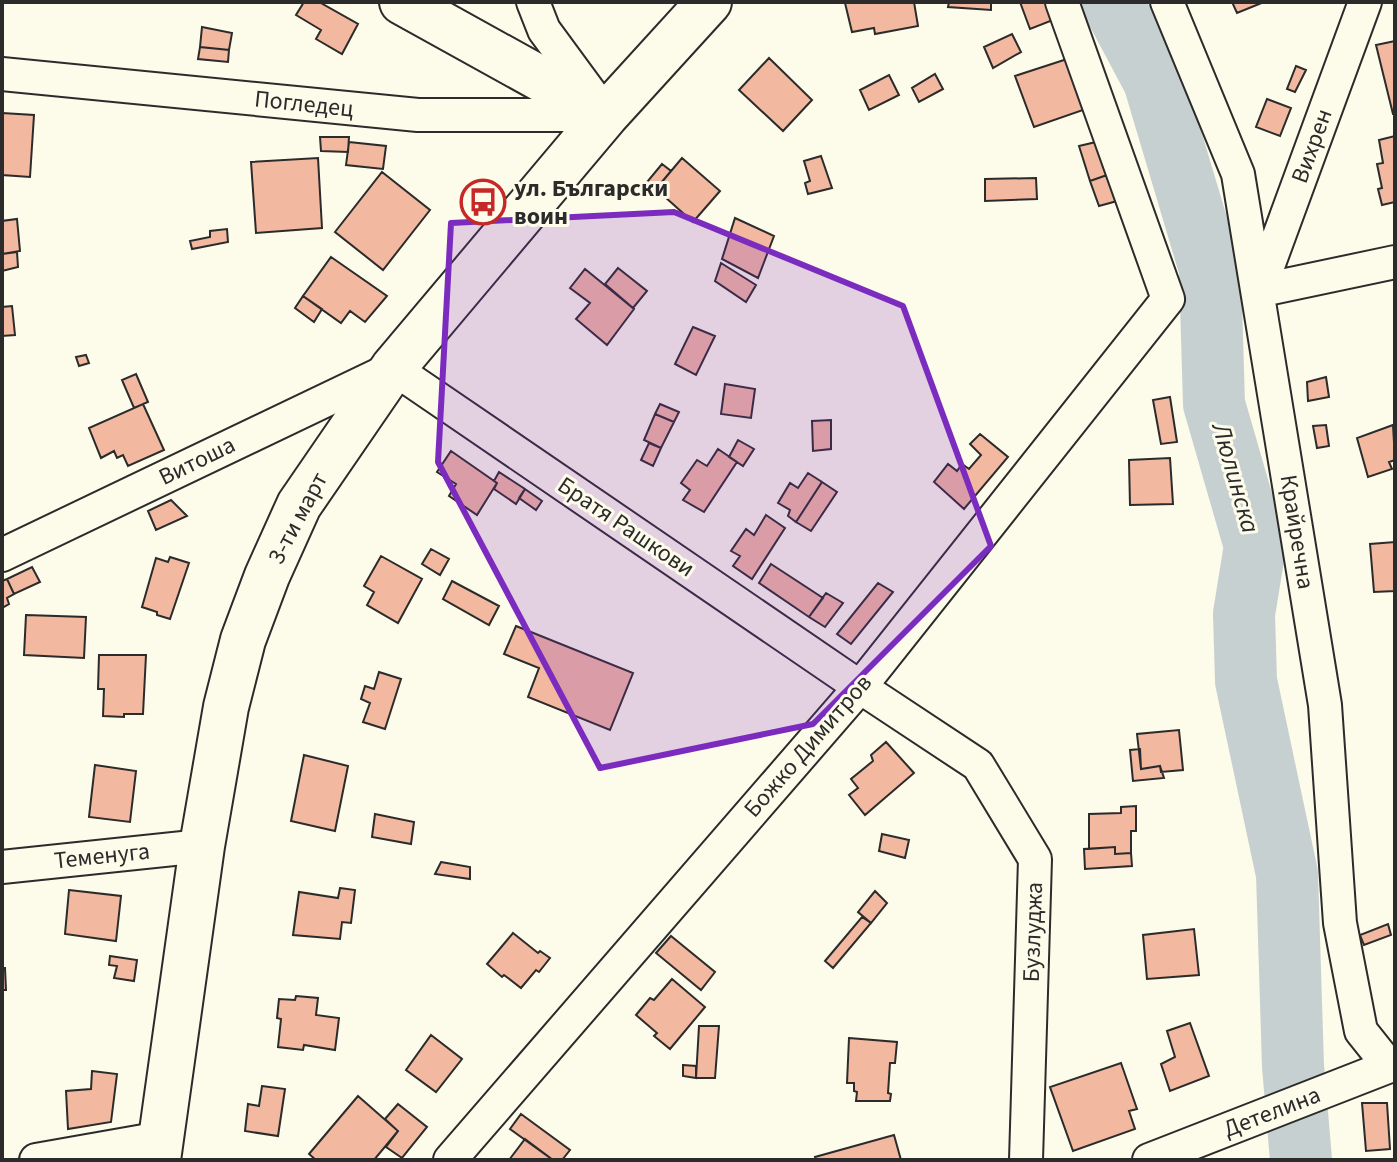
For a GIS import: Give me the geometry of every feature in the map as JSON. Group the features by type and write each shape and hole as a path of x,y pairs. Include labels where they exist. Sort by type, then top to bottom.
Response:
{"street":[{"path":"402,2 606,115"},
{"path":"533,2 544,30 606,115"},
{"name":"3-ти март","path":"160,1149 202,846 226,707 243,640 299,505 393,368 606,115 709,2"},
{"name":"Божко Димитров","path":"450,1160 860,687 1168,299 1062,2"},
{"name":"Крайречна","path":"1167,2 1238,174 1325,705 1340,923 1361,1031 1392,1065"},
{"name":"Вихрен","path":"1258,291 1365,2"},
{"name":"Погледец","path":"2,74 418,115 606,115"},
{"path":"1258,291 1395,262"},
{"name":"Витоша","path":"2,555 393,368"},
{"name":"Братя Рашкови","path":"393,368 860,687"},
{"name":"Бузлуджа","path":"860,687 978,765 1035,859 1026,1160"},
{"name":"Теменуга","path":"2,867 202,846"},
{"name":"Детелина","path":"1149,1160 1392,1065"},
{"path":"36,1160 160,1149"}],"highlighted area":[{"path":"674,212 903,306 991,546 813,724 600,768 438,462 451,223"}],"building":[{"path":"304,2 319,2 358,24 342,54 316,39 321,30 296,15"},
{"path":"914,2 918,26 875,34 874,28 852,32 845,3"},
{"path":"949,2 991,2 991,10 948,7"},
{"path":"1020,2 1046,2 1053,20 1030,29"},
{"path":"1232,2 1264,2 1237,13"},
{"path":"202,27 232,33 229,50 200,47"},
{"path":"1012,34 1021,52 993,68 984,47"},
{"path":"1395,41 1395,114 1393,114 1376,45"},
{"path":"200,47 229,50 228,62 198,59"},
{"path":"769,58 812,100 783,131 739,90"},
{"path":"1067,59 1086,109 1034,127 1015,76"},
{"path":"1296,66 1306,70 1295,92 1287,89"},
{"path":"935,74 943,89 919,102 912,88"},
{"path":"889,75 899,95 869,110 860,90"},
{"path":"1267,99 1291,108 1280,136 1256,127"},
{"path":"2,113 34,115 30,177 2,175"},
{"path":"1395,136 1395,202 1382,205 1378,189 1382,188 1377,164 1383,163 1379,140"},
{"path":"320,137 349,137 348,152 321,151"},
{"path":"349,142 386,146 383,169 346,165"},
{"path":"1096,142 1107,175 1090,181 1079,146"},
{"path":"821,156 832,188 808,194 805,183 810,181 804,161"},
{"path":"318,158 322,228 256,233 251,162"},
{"path":"682,158 720,191 693,222 656,189"},
{"path":"662,164 671,171 656,189 647,182"},
{"path":"382,172 430,210 383,270 335,232"},
{"path":"1107,175 1117,201 1099,206 1090,181"},
{"path":"1036,178 1037,199 985,201 985,179"},
{"path":"735,218 774,236 758,278 722,259"},
{"path":"17,219 20,251 2,254 2,221"},
{"path":"227,229 228,242 192,249 190,241 210,237 210,231"},
{"path":"17,252 18,267 2,271 2,254"},
{"path":"331,257 387,296 365,322 350,311 341,323 303,296"},
{"path":"721,263 756,285 746,302 715,281"},
{"path":"618,268 647,291 633,308 605,284"},
{"path":"585,269 634,309 607,345 576,319 590,303 570,288"},
{"path":"303,296 322,309 314,322 295,308"},
{"path":"12,306 15,335 2,336 2,307"},
{"path":"693,327 715,336 696,375 675,364"},
{"path":"86,355 89,363 79,366 76,357"},
{"path":"136,374 148,402 134,408 122,380"},
{"path":"1326,377 1329,397 1308,401 1307,382"},
{"path":"725,384 755,389 751,418 721,414"},
{"path":"1170,397 1177,442 1161,444 1153,400"},
{"path":"143,404 164,450 128,466 123,455 117,458 114,451 101,458 89,428"},
{"path":"660,404 679,412 674,422 655,414"},
{"path":"655,414 674,422 661,448 644,440"},
{"path":"831,420 831,449 813,451 812,421"},
{"path":"1326,425 1329,446 1317,448 1313,426"},
{"path":"1393,425 1395,460 1389,462 1392,469 1368,477 1357,438"},
{"path":"980,434 1008,457 964,509 934,482 948,464 957,471 962,464 969,469 981,455 970,444"},
{"path":"738,440 754,449 743,466 729,457"},
{"path":"649,443 661,448 653,466 641,460"},
{"path":"718,449 737,462 704,512 683,500 690,490 681,483 697,460 707,466"},
{"path":"451,451 497,483 477,515 449,496 456,484 437,472"},
{"path":"1170,458 1173,504 1130,505 1129,460"},
{"path":"499,472 525,489 516,504 494,489"},
{"path":"808,473 822,482 796,522 788,516 790,510 778,503 790,483 798,488"},
{"path":"822,482 837,492 811,531 796,522"},
{"path":"525,489 542,501 536,510 519,498"},
{"path":"171,500 187,516 156,530 148,511"},
{"path":"766,515 785,528 752,579 733,566 740,556 731,551 746,529 754,535"},
{"path":"1395,542 1395,591 1374,592 1370,544"},
{"path":"431,549 449,559 440,575 422,564"},
{"path":"381,556 422,579 398,623 367,605 374,592 364,586"},
{"path":"170,557 189,563 170,619 142,607 156,558 168,562"},
{"path":"771,564 823,598 809,617 759,583"},
{"path":"32,567 40,582 14,594 7,579"},
{"path":"7,579 14,594 7,598 9,604 2,608 2,581"},
{"path":"452,581 499,606 489,625 443,599"},
{"path":"878,583 893,592 851,644 837,634"},
{"path":"826,593 843,603 825,627 809,617"},
{"path":"26,615 86,617 84,658 24,655"},
{"path":"516,626 633,673 610,730 528,697 539,668 504,654"},
{"path":"99,655 146,655 143,714 103,716 104,689 98,689"},
{"path":"379,672 401,679 385,729 363,722 370,703 361,699 365,686 374,689"},
{"path":"1179,730 1183,770 1161,772 1160,766 1141,769 1137,734"},
{"path":"886,742 914,773 865,815 849,795 858,788 851,779 873,761 871,755"},
{"path":"1140,749 1141,769 1160,766 1164,778 1133,781 1130,750"},
{"path":"304,755 348,766 335,831 291,821"},
{"path":"95,765 136,771 130,822 89,817"},
{"path":"1136,806 1136,831 1131,831 1131,853 1115,854 1115,847 1089,849 1089,814 1121,813 1121,807"},
{"path":"375,814 414,822 411,844 372,837"},
{"path":"882,834 909,840 905,858 879,851"},
{"path":"1115,847 1115,854 1131,853 1132,866 1085,869 1084,849"},
{"path":"441,862 470,867 470,879 435,874"},
{"path":"340,888 355,890 351,923 342,922 340,939 293,935 299,892 338,898"},
{"path":"69,890 121,896 116,941 65,934"},
{"path":"875,891 887,903 871,923 858,912"},
{"path":"862,917 871,923 833,968 825,961"},
{"path":"1388,924 1391,935 1364,945 1360,935"},
{"path":"1194,929 1199,975 1147,979 1143,935"},
{"path":"513,933 538,953 540,951 550,958 521,988 487,964"},
{"path":"671,936 715,972 701,990 656,953"},
{"path":"110,956 137,960 134,981 114,978 117,966 109,965"},
{"path":"2,968 5,968 6,990 2,990"},
{"path":"672,979 705,1007 670,1049 636,1015"},
{"path":"296,996 318,998 316,1015 339,1018 335,1050 304,1045 303,1050 278,1047 281,1019 277,1018 279,999 295,1000"},
{"path":"1190,1023 1209,1076 1170,1091 1161,1064 1175,1057 1167,1031"},
{"path":"699,1026 719,1026 715,1078 696,1078"},
{"path":"431,1035 462,1059 436,1092 406,1070"},
{"path":"849,1038 897,1042 895,1063 890,1063 890,1101 856,1101 854,1083 847,1083"},
{"path":"1121,1063 1137,1109 1129,1111 1135,1129 1073,1151 1050,1087"},
{"path":"683,1065 696,1066 696,1078 683,1076"},
{"path":"92,1071 117,1074 111,1122 68,1129 66,1091 91,1089"},
{"path":"262,1086 285,1089 278,1136 245,1131 248,1104 259,1106"},
{"path":"358,1096 398,1131 374,1160 316,1160 309,1154"},
{"path":"1362,1103 1387,1103 1390,1149 1366,1151"},
{"path":"398,1104 427,1127 402,1158 386,1147 398,1131 385,1119"},
{"path":"521,1114 570,1150 562,1160 553,1160 510,1129"},
{"path":"894,1135 901,1160 816,1160 815,1157"},
{"path":"525,1139 553,1160 509,1160"}],"waterway":[{"name":"Люлинска","path":"1112,2 1154,81 1210,269 1214,404 1255,546 1244,614 1246,681 1287,874 1293,1066 1301,1160"}],"place":[{"name":"ул. Български воин","path":"483,202"}]}
